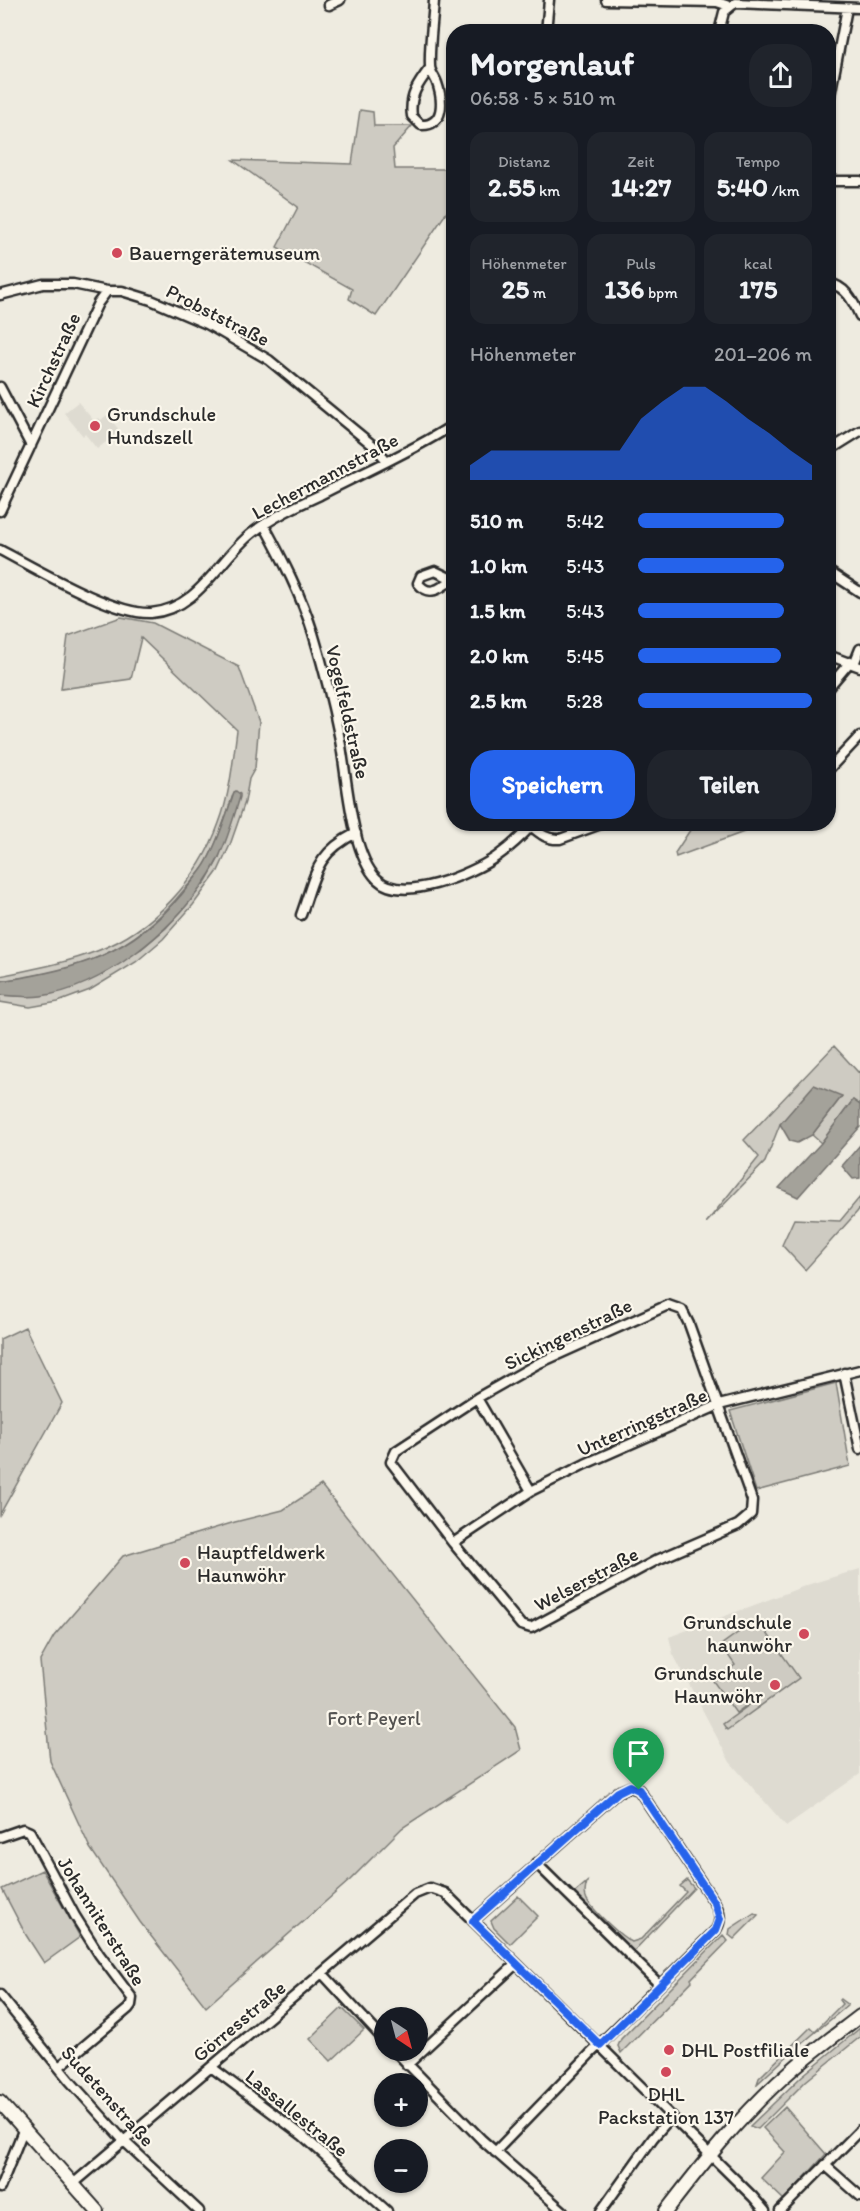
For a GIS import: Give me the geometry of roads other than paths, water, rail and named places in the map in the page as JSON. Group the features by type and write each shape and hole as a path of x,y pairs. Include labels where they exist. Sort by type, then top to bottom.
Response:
{"street":[{"path":"328,5 340,0"},
{"path":"430,68 415,89 411,99 412,116 421,125 433,124 441,112 440,92 430,68 434,0"},
{"path":"547,24 549,0"},
{"path":"606,0 717,2 729,6 742,3 860,8"},
{"path":"721,24 729,6"},
{"path":"836,65 847,8"},
{"path":"836,181 860,182"},
{"name":"Probststraße","path":"0,295 43,284 73,284 107,291 122,291 151,300 207,324 253,350 303,387 375,447 387,461"},
{"path":"836,286 846,292 860,316"},
{"name":"Kirchstraße","path":"0,511 98,303 107,291"},
{"path":"0,387 31,446"},
{"name":"Lechermannstraße","path":"0,550 111,605 150,613 175,607 197,592 240,543 264,525 446,428"},
{"path":"836,446 860,431"},
{"name":"Vogelfeldstraße","path":"264,525 291,576 313,633 339,736 356,833 369,869 376,878 390,887 407,889 445,881 480,867 509,847 526,831"},
{"path":"836,576 860,592"},
{"path":"836,681 855,664 860,649"},
{"path":"836,658 855,664"},
{"path":"836,762 860,736"},
{"path":"538,831 553,840 582,831"},
{"path":"301,915 323,857 341,841 356,833"},
{"name":"Sickingenstraße","path":"391,1462 396,1451 477,1398 537,1364 668,1305 682,1310 719,1405"},
{"name":"Unterringstraße","path":"453,1543 531,1491 585,1464 719,1405 860,1370"},
{"path":"844,1373 860,1449"},
{"path":"477,1398 531,1491"},
{"name":"Welserstraße","path":"391,1462 453,1543 521,1624 531,1628 657,1560 738,1525 751,1514 752,1500 719,1405"},
{"path":"495,2152 600,2045 716,1930 719,1924 720,1914 715,1903 639,1790 630,1786 618,1792 473,1921 516,1964 600,2045 672,2116 765,2211"},
{"name":"Johanniterstraße","path":"0,1837 23,1829 30,1832 75,1916 99,1954 132,1998 128,2009 59,2067"},
{"path":"536,1863 660,1985"},
{"name":"Görresstraße","path":"73,2184 415,1894 430,1888 445,1893 473,1921"},
{"path":"407,2065 516,1964"},
{"path":"321,1973 374,2029"},
{"name":"Sudetenstraße","path":"0,1995 124,2141 199,2211"},
{"path":"666,2211 709,2155 793,2068 860,2016"},
{"path":"404,2061 495,2152 563,2211"},
{"name":"Lassallestraße","path":"211,2067 302,2135 387,2211"},
{"path":"0,2102 97,2211"},
{"path":"601,2211 653,2138 672,2116"},
{"path":"0,2188 24,2128"},
{"path":"780,2211 860,2130"},
{"path":"825,2165 860,2196"}],"place":[{"name":"Bauerngerätemuseum","path":"117,253"},
{"name":"Grundschule Hundszell","path":"95,426"},
{"name":"Hauptfeldwerk Haunwöhr","path":"185,1563"},
{"name":"Grundschule haunwöhr","path":"804,1634"},
{"name":"Grundschule Haunwöhr","path":"775,1685"},
{"name":"DHL Postfiliale","path":"669,2050"},
{"name":"DHL Packstation 137","path":"666,2072"}],"park label":[{"name":"Fort Peyerl","path":"374,1718"}]}
